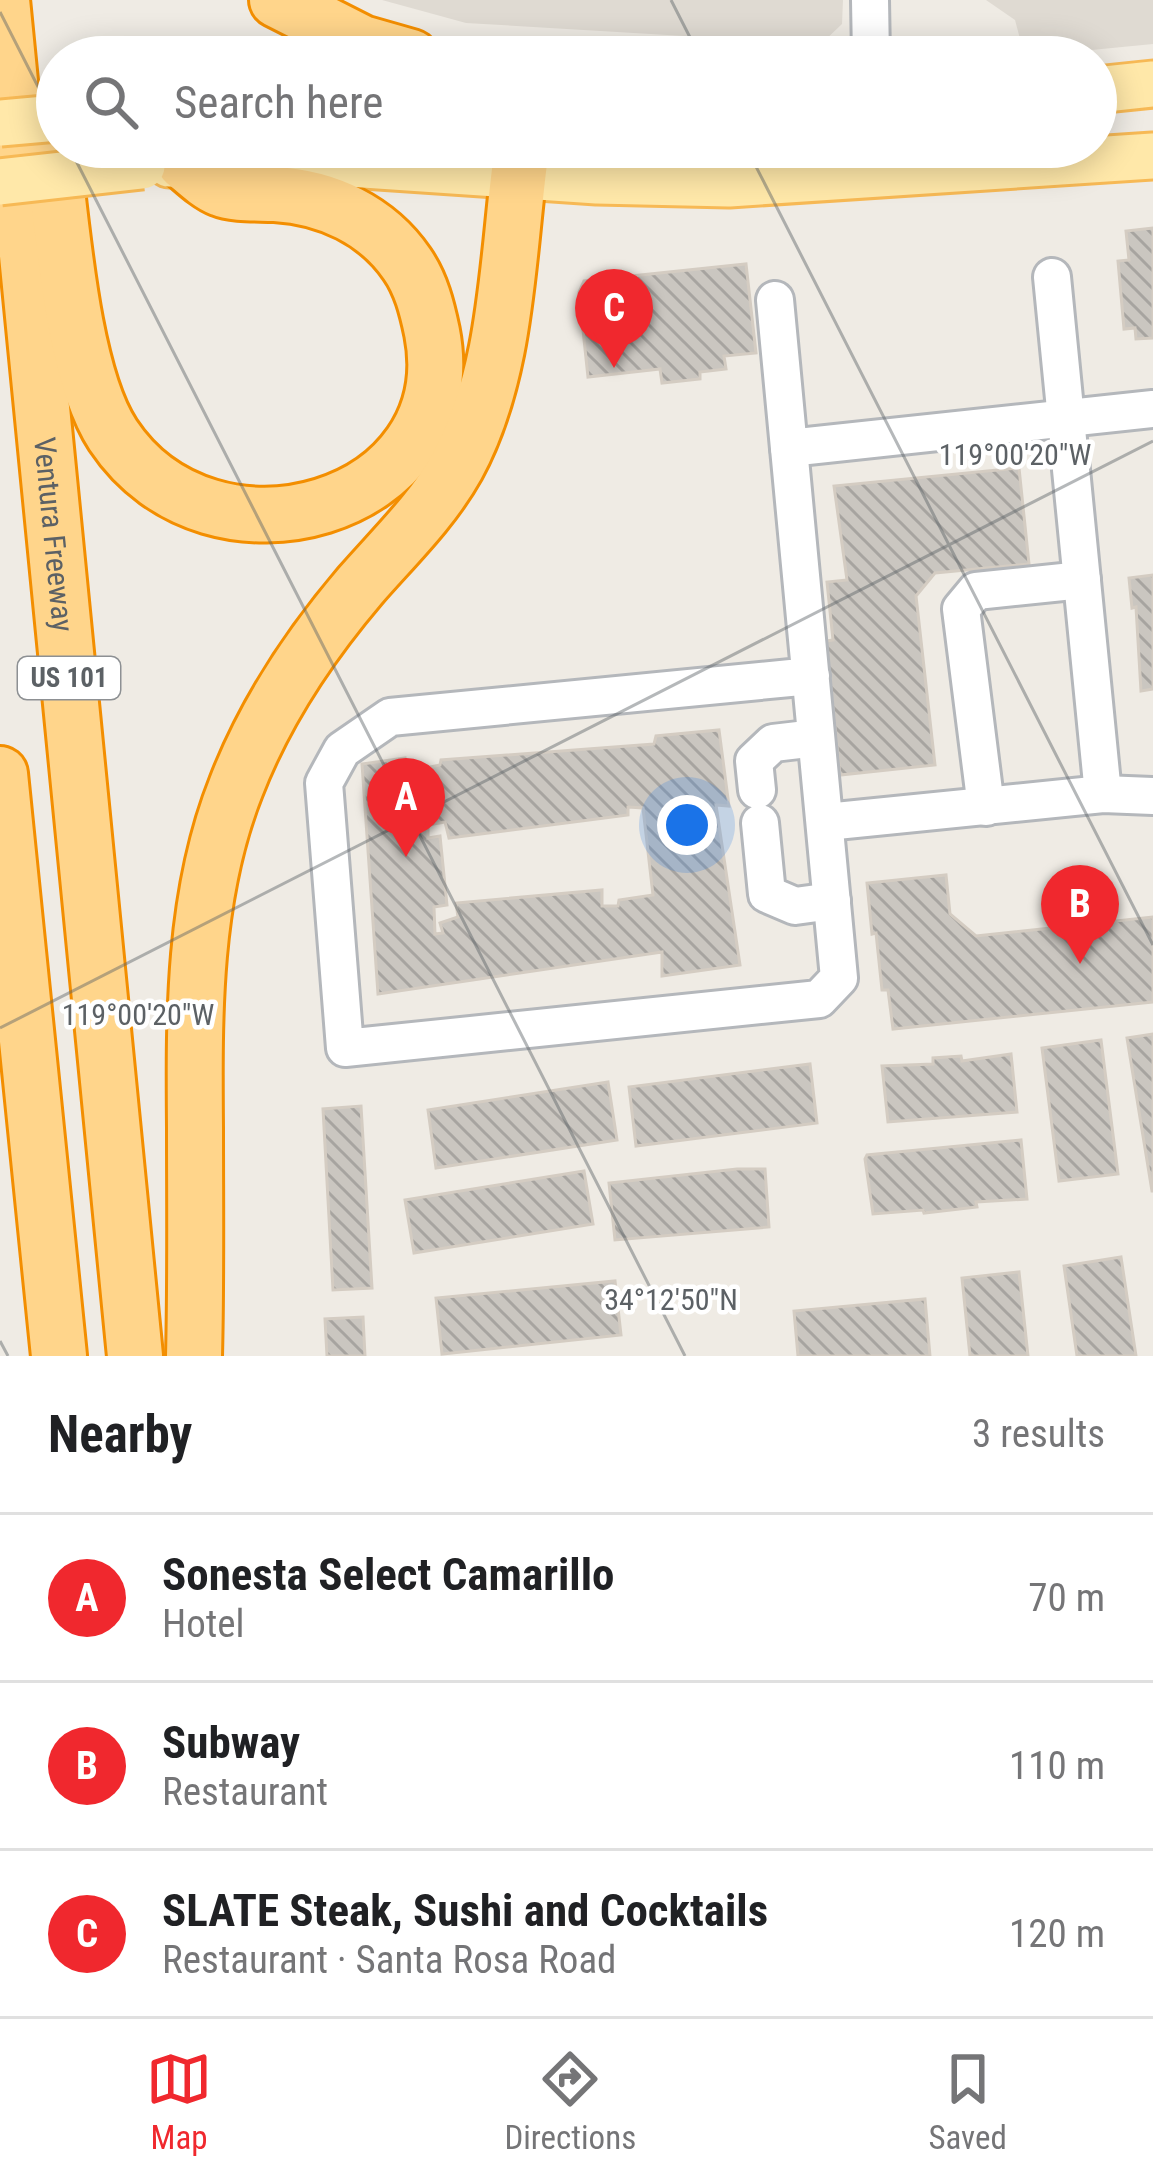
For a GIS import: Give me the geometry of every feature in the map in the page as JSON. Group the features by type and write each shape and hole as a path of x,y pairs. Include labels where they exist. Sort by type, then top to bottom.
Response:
{"highway":[{"name":"Ventura Freeway","path":"2,0 136,1356"},
{"path":"26,0 36,46"},
{"path":"277,0 348,36"},
{"path":"56,168 87,376 112,435 158,482 226,514 296,514 355,493 387,470 414,436 431,398 437,355 426,303 408,265 385,238 335,206 309,196 223,190 172,168"},
{"path":"194,1356 196,981 217,844 243,770 284,690 348,601 417,521 454,470 474,430 490,386 519,168"},
{"path":"0,774 57,1334"},
{"path":"0,1046 57,1334"}],"main road":[{"path":"1117,88 1153,84"},
{"path":"0,123 36,120"},
{"path":"1117,158 1153,156"},
{"path":"0,182 127,168"},
{"path":"584,168 729,184 971,168"}],"lane":[{"path":"871,0 872,36"},
{"path":"1052,277 1103,794"},
{"path":"775,300 826,822 839,978 819,999 345,1048 324,783 342,750 390,717 811,676"},
{"path":"789,448 1153,409"},
{"path":"986,807 961,609 976,591 1082,580"},
{"path":"816,738 773,743 754,760 758,807 767,894 796,906 832,902"},
{"path":"826,822 1103,794 1153,796"}],"shaded area":[{"path":"382,0 843,0 842,24 829,36 686,36 466,23"},
{"path":"986,0 1153,0 1153,44 1117,48 1117,36 1019,36 1015,20"}],"building":[{"path":"1153,228 1153,338 1136,339 1135,328 1124,329 1118,261 1129,260 1126,231"},
{"path":"746,264 756,353 724,356 726,369 700,372 700,379 662,383 660,369 588,377 579,292 584,281"},
{"path":"1019,468 1029,564 935,573 916,596 935,765 840,775 826,641 833,640 827,582 847,580 834,486"},
{"path":"1153,575 1153,689 1141,691 1136,607 1132,608 1129,578"},
{"path":"719,730 729,806 716,805 740,965 662,976 662,952 378,994 362,764 405,758 406,772 440,765 441,760 654,744 656,736","holes":["628,807 643,808 653,895 619,900 618,906 602,906 602,890 456,903 458,917 440,923 443,933 435,934 434,907 447,905 440,836 428,838 428,825 445,822 449,838 628,815"]},
{"path":"946,875 950,914 976,936 1153,917 1153,1002 893,1029 888,990 882,990 876,933 872,934 867,883"},
{"path":"1153,1034 1153,1191 1152,1191 1127,1038"},
{"path":"1101,1040 1118,1174 1059,1181 1042,1048"},
{"path":"1011,1054 1017,1112 888,1122 882,1066"},
{"path":"810,1064 817,1123 636,1146 629,1087"},
{"path":"608,1082 617,1140 436,1168 428,1110"},
{"path":"361,1106 372,1288 333,1290 323,1109"},
{"path":"1021,1140 1027,1199 976,1202 977,1207 924,1213 873,1214 867,1155"},
{"path":"765,1169 769,1227 615,1240 609,1183"},
{"path":"584,1171 593,1224 414,1253 405,1200"},
{"path":"1121,1257 1136,1356 1077,1356 1064,1266"},
{"path":"1019,1272 1028,1356 970,1356 962,1278"},
{"path":"615,1281 621,1335 442,1354 436,1298"},
{"path":"925,1299 930,1356 798,1356 794,1311"},
{"path":"363,1317 365,1356 327,1356 325,1319"}],"place":[{"name":"SLATE Steak, Sushi and Cocktails","path":"614,368"},
{"name":"Sonesta Select Camarillo","path":"406,857"},
{"name":"Subway","path":"1080,964"}]}
